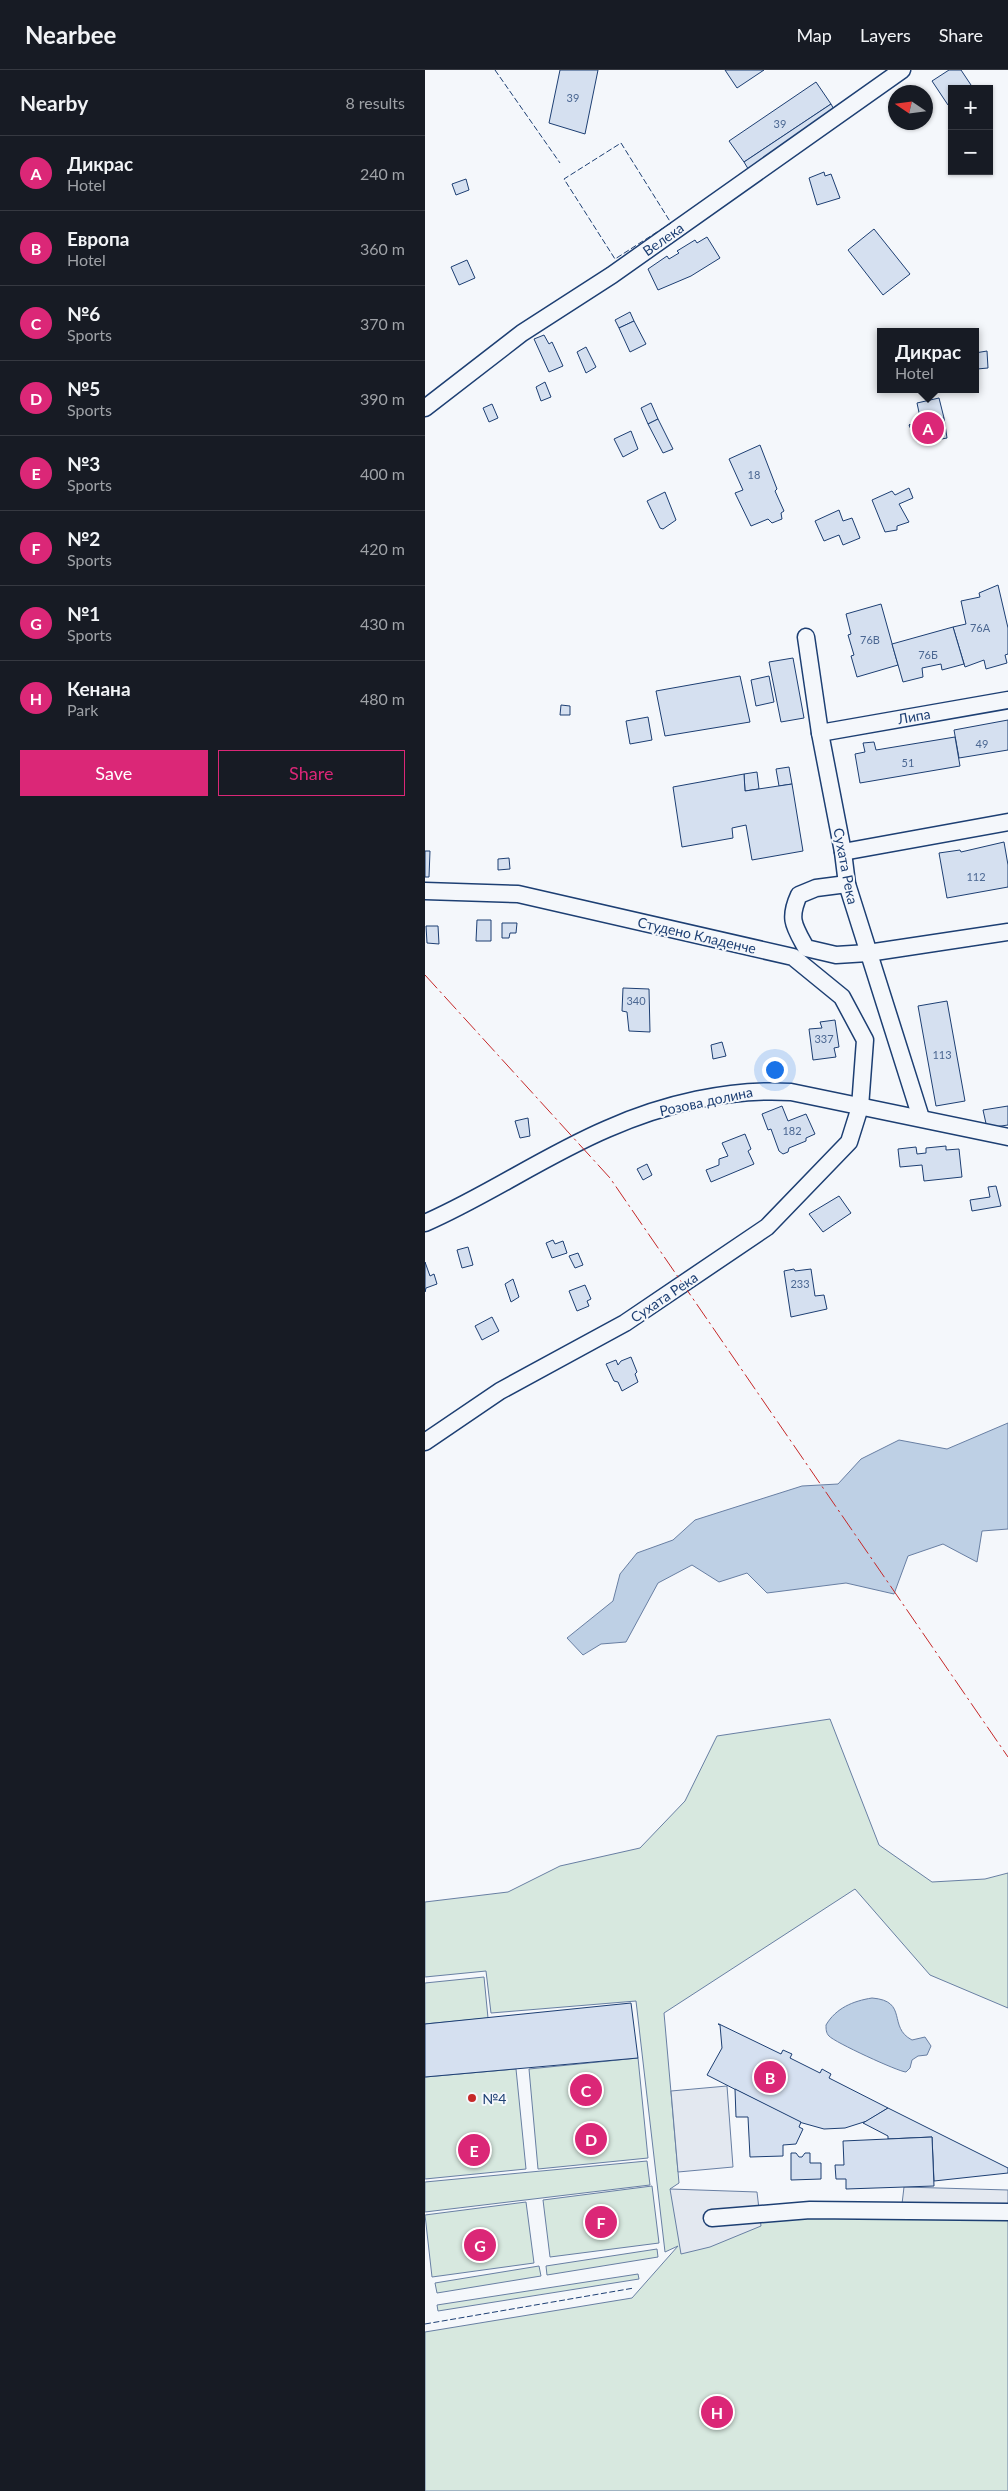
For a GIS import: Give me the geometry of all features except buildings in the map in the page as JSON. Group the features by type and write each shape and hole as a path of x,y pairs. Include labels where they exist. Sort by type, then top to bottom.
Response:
{"street":[{"name":"Велека","path":"425,408 522,333 612,275 902,70"},
{"name":"Сухата Река","path":"806,637 820,734 843,852 847,884 921,1118"},
{"name":"Липа","path":"820,734 1008,700"},
{"path":"843,852 1008,822"},
{"path":"847,884 816,888 799,894 794,906 792,924 806,948 836,955 868,953 1008,932"},
{"name":"Студено Кладенче","path":"425,891 519,894 793,957 841,997 865,1040 860,1107"},
{"path":"793,957 806,948"},
{"name":"Розова долина","path":"425,1223 607,1129 662,1109 759,1090 791,1092 1008,1137"},
{"name":"Сухата Река","path":"425,1442 500,1392 625,1323 767,1227 849,1142 860,1107"},
{"path":"712,2218 810,2210 1008,2212"}],"shaded area":[{"path":"830,1719 879,1845 932,1882 985,1879 1008,1873 1008,2008 930,1975 855,1889 664,2013 679,2183 670,2189 712,2218 1008,2214 1008,2491 425,2491 425,2332 632,2298 678,2246 665,2252 636,2001 491,2013 486,1971 425,1977 425,1902 508,1892 560,1866 640,1848 685,1801 717,1736"},
{"path":"484,1977 488,2018 425,2024 425,1983"},
{"path":"638,2058 648,2158 538,2169 529,2069"},
{"path":"516,2069 526,2169 425,2179 425,2077"},
{"path":"727,2086 733,2167 678,2172 671,2091"},
{"path":"647,2161 650,2185 425,2212 425,2182"},
{"path":"652,2186 659,2243 550,2257 543,2200"},
{"path":"904,2187 1008,2190 1008,2206 902,2204"},
{"path":"670,2189 757,2192 761,2226 710,2247 681,2254"},
{"path":"526,2202 534,2263 432,2277 425,2215"},
{"path":"657,2249 658,2257 547,2275 546,2266"},
{"path":"539,2266 541,2276 437,2293 435,2283"},
{"path":"638,2274 639,2279 438,2311 437,2305"}],"water":[{"path":"1008,1423 1008,1529 982,1531 977,1562 943,1544 908,1556 894,1594 846,1583 767,1593 747,1573 719,1582 692,1565 658,1583 626,1642 601,1644 583,1655 567,1638 613,1601 620,1574 637,1553 673,1540 695,1520 802,1486 838,1484 861,1459 899,1440 947,1449"},
{"path":"872,1998 883,2000 890,2004 905,2035 912,2040 925,2037 931,2046 927,2055 918,2056 912,2060 910,2068 906,2072 854,2050 827,2034 826,2025 840,2010 852,2003"}],"fence":[{"path":"495,70 560,163"},
{"path":"621,143 671,223 615,259 564,179 621,143"},
{"path":"425,2324 634,2288"}],"power":[{"path":"425,975 610,1178 1008,1757"}],"place":[{"name":"Дикрас","path":"928,428"},
{"name":"Европа","path":"770,2077"},
{"name":"№6","path":"586,2090"},
{"name":"№4","path":"472,2098"},
{"name":"№5","path":"591,2139"},
{"name":"№3","path":"474,2150"},
{"name":"№2","path":"601,2222"},
{"name":"№1","path":"480,2245"},
{"name":"Кенана","path":"717,2412"}]}
